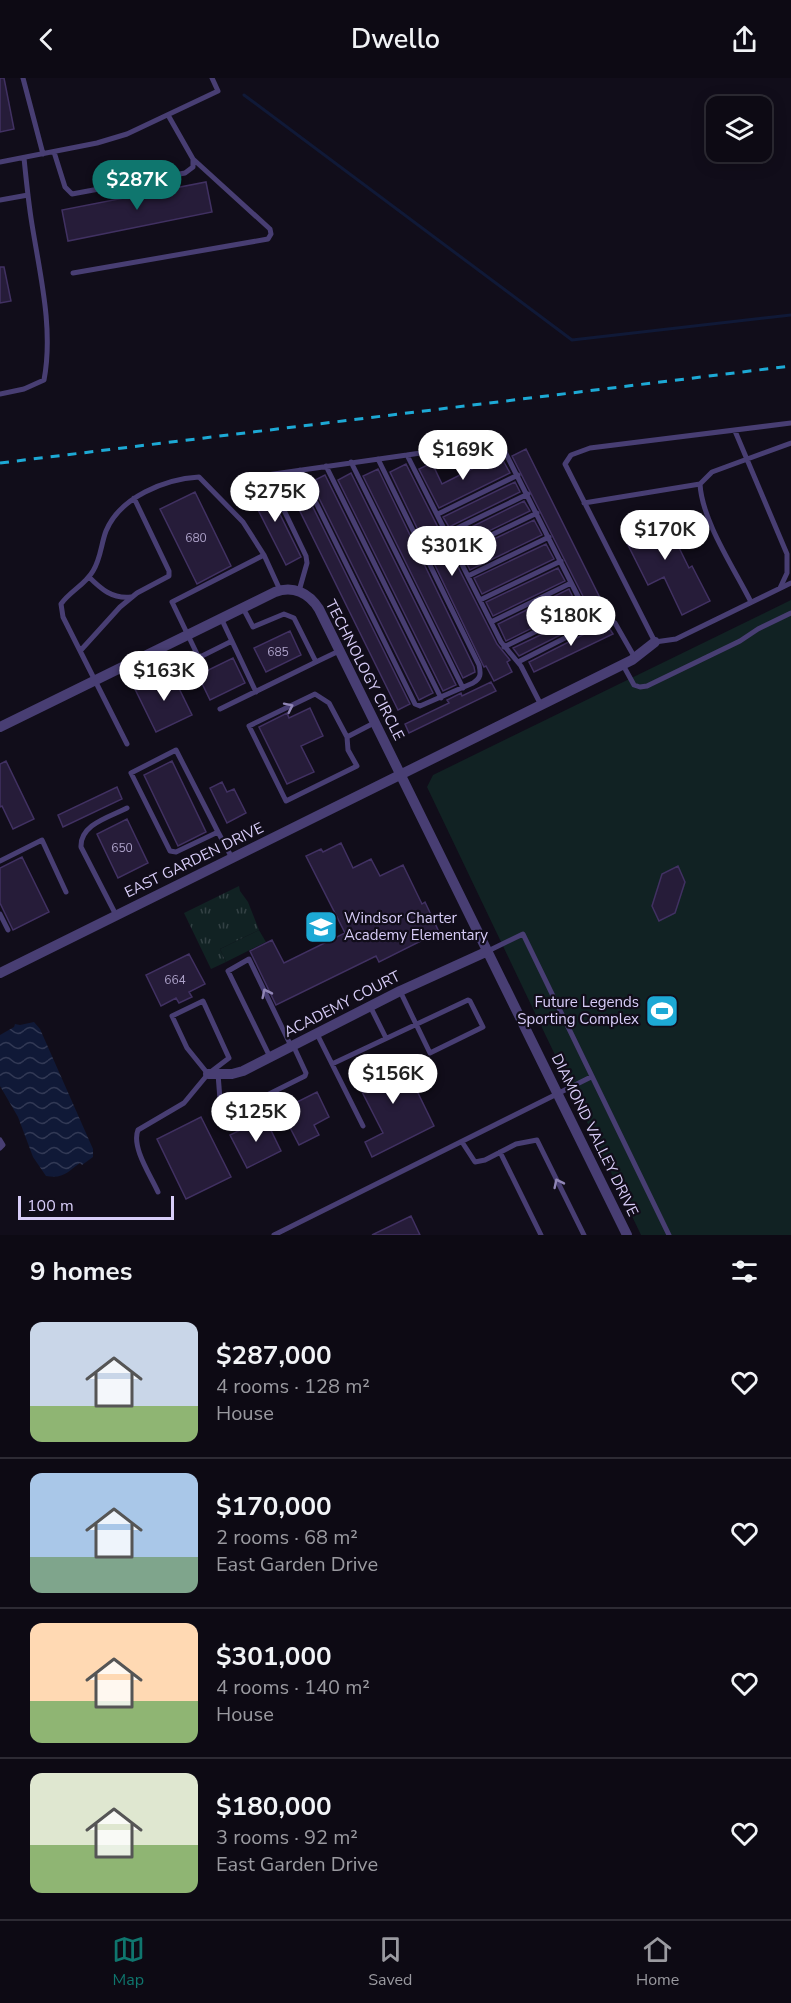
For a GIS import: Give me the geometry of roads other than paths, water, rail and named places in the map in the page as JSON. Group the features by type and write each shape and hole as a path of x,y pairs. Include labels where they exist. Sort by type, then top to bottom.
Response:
{"street":[{"path":"0,727 280,590 299,591"},
{"name":"TECHNOLOGY CIRCLE","path":"299,591 315,602 402,774"},
{"name":"EAST GARDEN DRIVE","path":"0,973 635,658 655,642"},
{"name":"DIAMOND VALLEY DRIVE","path":"402,774 627,1235"},
{"name":"ACADEMY COURT","path":"213,1074 238,1073 400,991 488,951"}],"lane":[{"path":"23,78 43,154"},
{"path":"0,162 97,144 127,134 219,91 212,78"},
{"path":"73,273 268,239 271,234 270,228 193,159 168,115"},
{"path":"54,152 65,187 72,194 185,173 193,167 193,159"},
{"path":"0,394 24,389 44,380 48,356 40,265 24,158"},
{"path":"0,200 28,195"},
{"path":"791,423 590,448 571,455 566,464 655,642 676,639 791,583"},
{"path":"735,431 787,554 787,573 780,588"},
{"path":"584,503 700,484 712,472 791,443"},
{"path":"299,591 307,563 306,556 267,475 489,444 502,446 592,624"},
{"path":"407,455 504,647 518,662 541,705"},
{"path":"300,470 415,704 420,706 463,688 479,679 481,673 378,459"},
{"path":"351,462 463,688"},
{"path":"326,466 441,698"},
{"path":"438,514 518,475"},
{"path":"127,744 63,617 61,604 68,594 89,577 100,556 106,531 117,514 135,498 182,478 199,477 243,522 264,555 280,590"},
{"path":"700,484 701,499 707,517 751,602"},
{"path":"447,533 528,494"},
{"path":"81,650 98,629 131,597 169,576 169,571 135,498"},
{"path":"456,552 537,513"},
{"path":"468,576 549,537"},
{"path":"232,641 199,657 172,602 264,555"},
{"path":"480,600 561,561"},
{"path":"89,577 103,592 123,598 131,597"},
{"path":"491,622 571,583"},
{"path":"243,608 253,627 284,614 290,615 294,618 316,662"},
{"path":"504,647 584,608"},
{"path":"623,664 634,685 647,686 740,641 758,628 791,613"},
{"path":"518,662 606,617 615,623 635,658"},
{"path":"221,618 256,692"},
{"path":"220,710 340,650"},
{"path":"315,694 329,703 347,737 348,750 357,766 286,801 249,726 315,694"},
{"path":"347,737 376,723"},
{"path":"218,832 176,852 170,851 131,773 176,750 232,858"},
{"path":"116,915 81,847 81,840 88,828 126,808"},
{"path":"0,861 42,840 66,892"},
{"path":"0,914 8,930"},
{"path":"488,951 523,934 669,1235"},
{"path":"158,1192 136,1145 138,1130 184,1103 213,1074 229,1058 203,1001 172,1016 187,1048 213,1074 221,1112 227,1115 305,1076 306,1073 249,960 228,971 270,1058"},
{"path":"332,1064 386,1038 416,1024 468,1000 483,1027 430,1053 416,1024 400,991"},
{"path":"370,1006 386,1038"},
{"path":"317,1033 363,1126"},
{"path":"274,1235 591,1077"},
{"path":"0,1140 3,1145 0,1148"},
{"path":"462,1142 475,1162 485,1160 516,1144 537,1140 584,1235"},
{"path":"500,1152 541,1235"}],"water":[{"path":"34,1022 40,1029 93,1149 93,1157 65,1174 57,1176 46,1176 33,1157 18,1117 0,1086 0,1035 14,1027 15,1024"}],"waterway":[{"path":"244,95 572,340 791,315"}],"railway":[{"path":"0,463 791,366"}],"place":[{"name":"Windsor Charter Academy Elementary","path":"321,927"},
{"name":"Future Legends Sporting Complex","path":"662,1011"}]}
